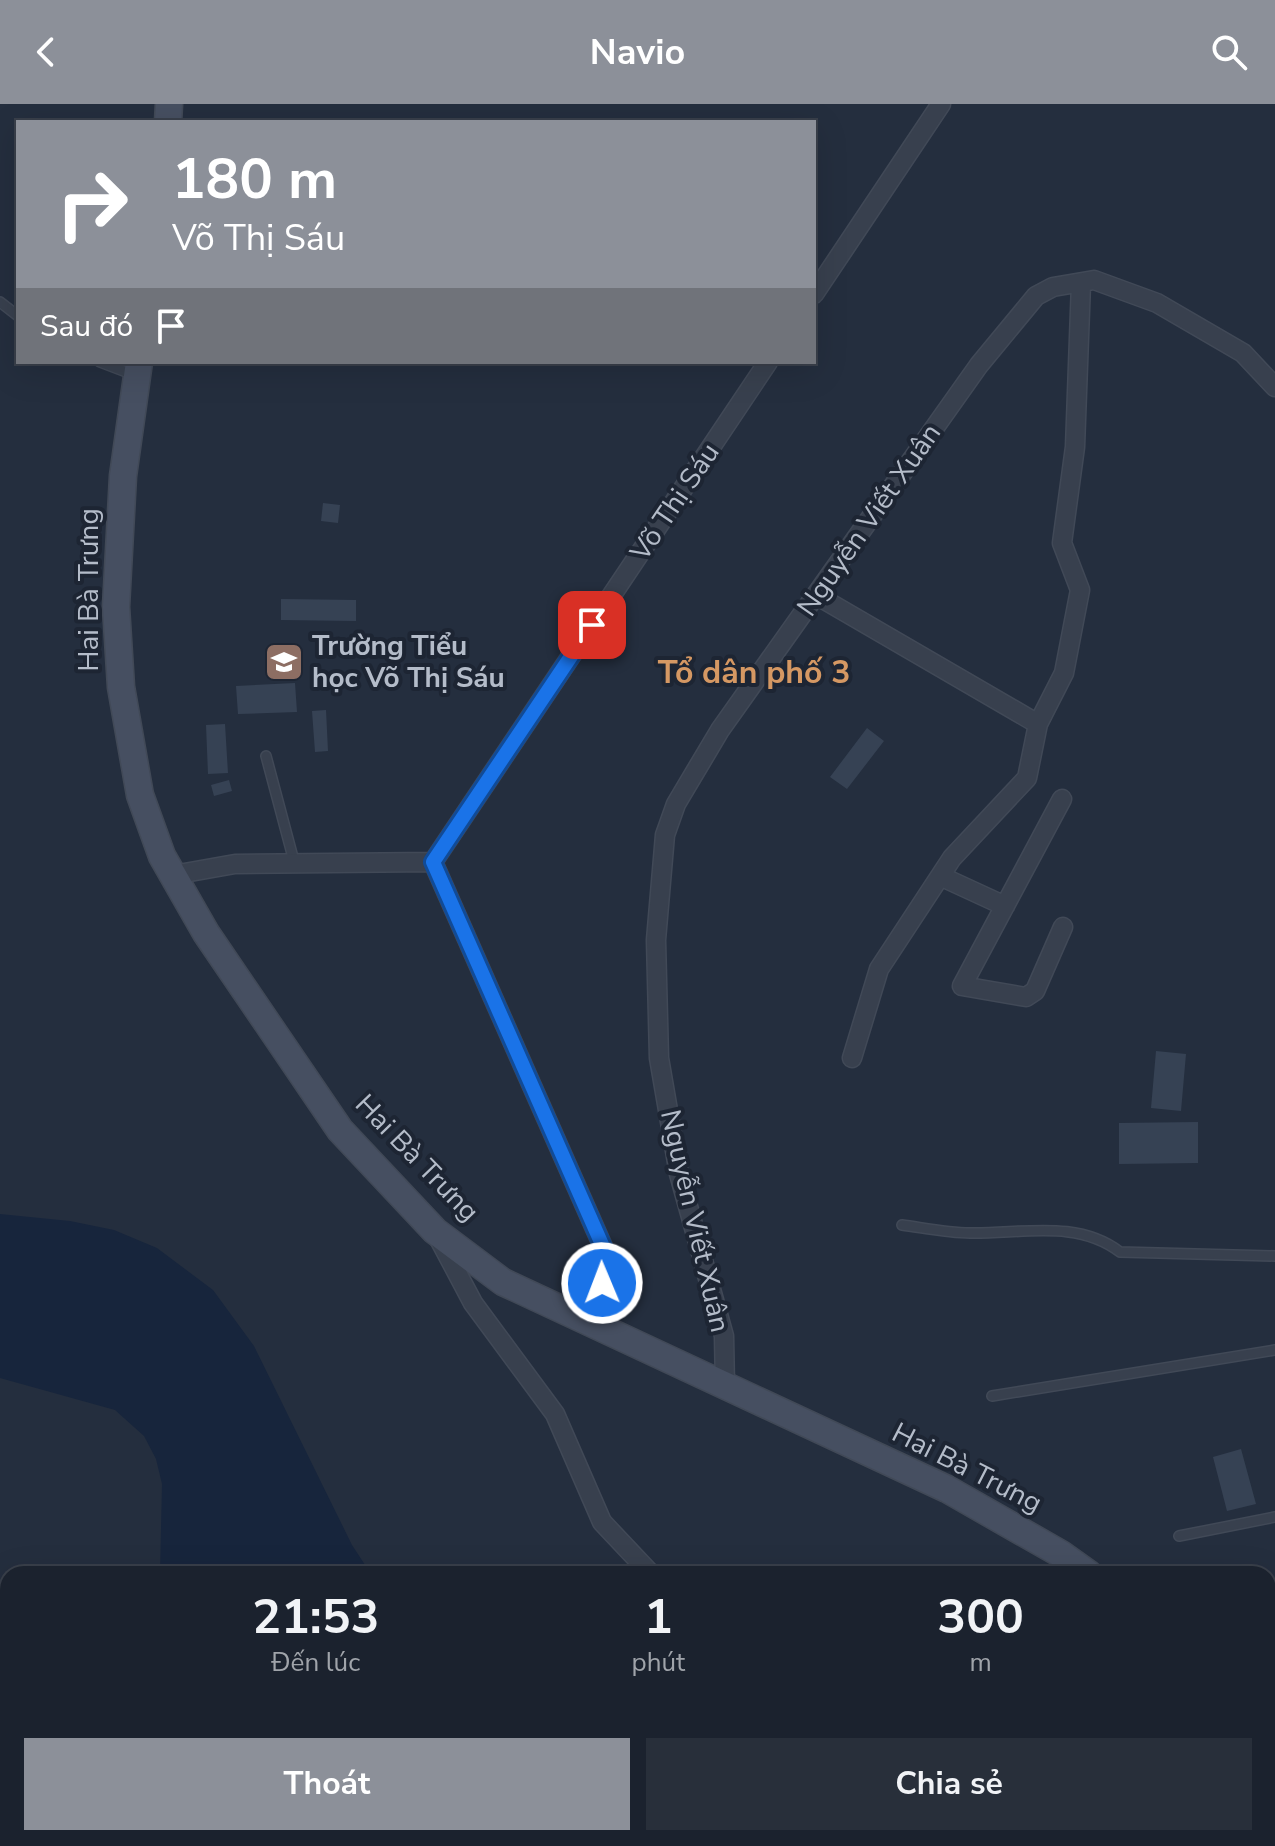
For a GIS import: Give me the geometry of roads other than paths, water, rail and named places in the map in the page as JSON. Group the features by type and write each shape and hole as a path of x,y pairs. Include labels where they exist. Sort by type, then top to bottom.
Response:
{"street":[{"path":"816,291 941,104"},
{"name":"Nguyễn Viết Xuân","path":"725,1387 724,1336 679,1174 659,1058 655,995 660,876 665,835 676,804 720,730 979,365 1036,296 1053,287 1094,280 1157,303 1243,353 1275,387"},
{"path":"852,1058 879,969 952,858 983,830 1027,778 1038,724 1064,673 1080,590 1062,543 1075,447 1081,283"},
{"name":"Võ Thị Sáu","path":"433,862 767,364"},
{"name":"Hai Bà Trưng","path":"138,369 119,516 117,645 140,795 173,875 206,933 340,1130 435,1231 503,1282 947,1489 1078,1566"},
{"path":"816,595 1038,724"},
{"path":"1062,799 962,986 1026,997 1035,991 1063,927"},
{"path":"173,875 235,864 433,862 604,1249 595,1327"},
{"path":"940,876 1005,906"},
{"path":"435,1231 473,1303 561,1425 602,1522 643,1566"}],"lane":[{"path":"0,302 16,314"},
{"path":"111,364 138,369"},
{"path":"266,756 295,865"},
{"path":"902,1225 967,1233 1078,1231 1101,1237 1120,1252 1275,1256"},
{"path":"992,1396 1275,1350"},
{"path":"1179,1536 1275,1517"}],"water":[{"path":"0,1214 70,1221 114,1230 157,1248 213,1290 254,1346 352,1545 366,1566 160,1566 162,1484 156,1459 144,1436 115,1410 0,1378"}],"place":[{"name":"Trường Tiểu học Võ Thị Sáu","path":"284,662"}],"district":[{"name":"Tổ dân phố 3","path":"754,672"}]}
